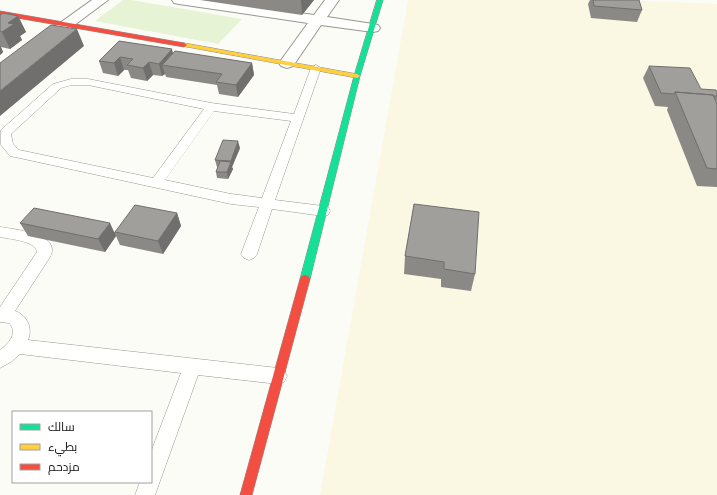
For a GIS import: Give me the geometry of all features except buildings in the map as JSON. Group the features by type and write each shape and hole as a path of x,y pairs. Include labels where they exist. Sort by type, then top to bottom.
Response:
{"main road":[{"path":"246,495 323,211 357,76 373,28 380,0"},
{"path":"0,13 357,76"}],"street":[{"path":"0,73 101,0"},
{"path":"179,0 373,28"},
{"path":"287,63 332,0"}],"lane":[{"path":"249,254 316,68"},
{"path":"298,118 211,107 88,82 71,82 57,86 5,133 7,145 15,153 231,199 323,211"},
{"path":"156,183 211,107"},
{"path":"0,232 37,240 44,247 45,253 2,314 14,317 21,323 22,334 17,346 6,357 0,360"},
{"path":"17,346 278,376"},
{"path":"152,476 192,367"},
{"path":"145,495 150,483"}],"shaded area":[{"path":"408,0 625,0 717,4 717,495 320,495"}],"green space":[{"path":"123,0 131,0 242,19 218,44 95,21"}],"traffic: fast":[{"path":"305,279 357,76 380,0"}],"traffic: slow":[{"path":"184,45 357,76"}],"traffic: jam":[{"path":"0,13 184,45"},
{"path":"246,495 305,279"}]}
